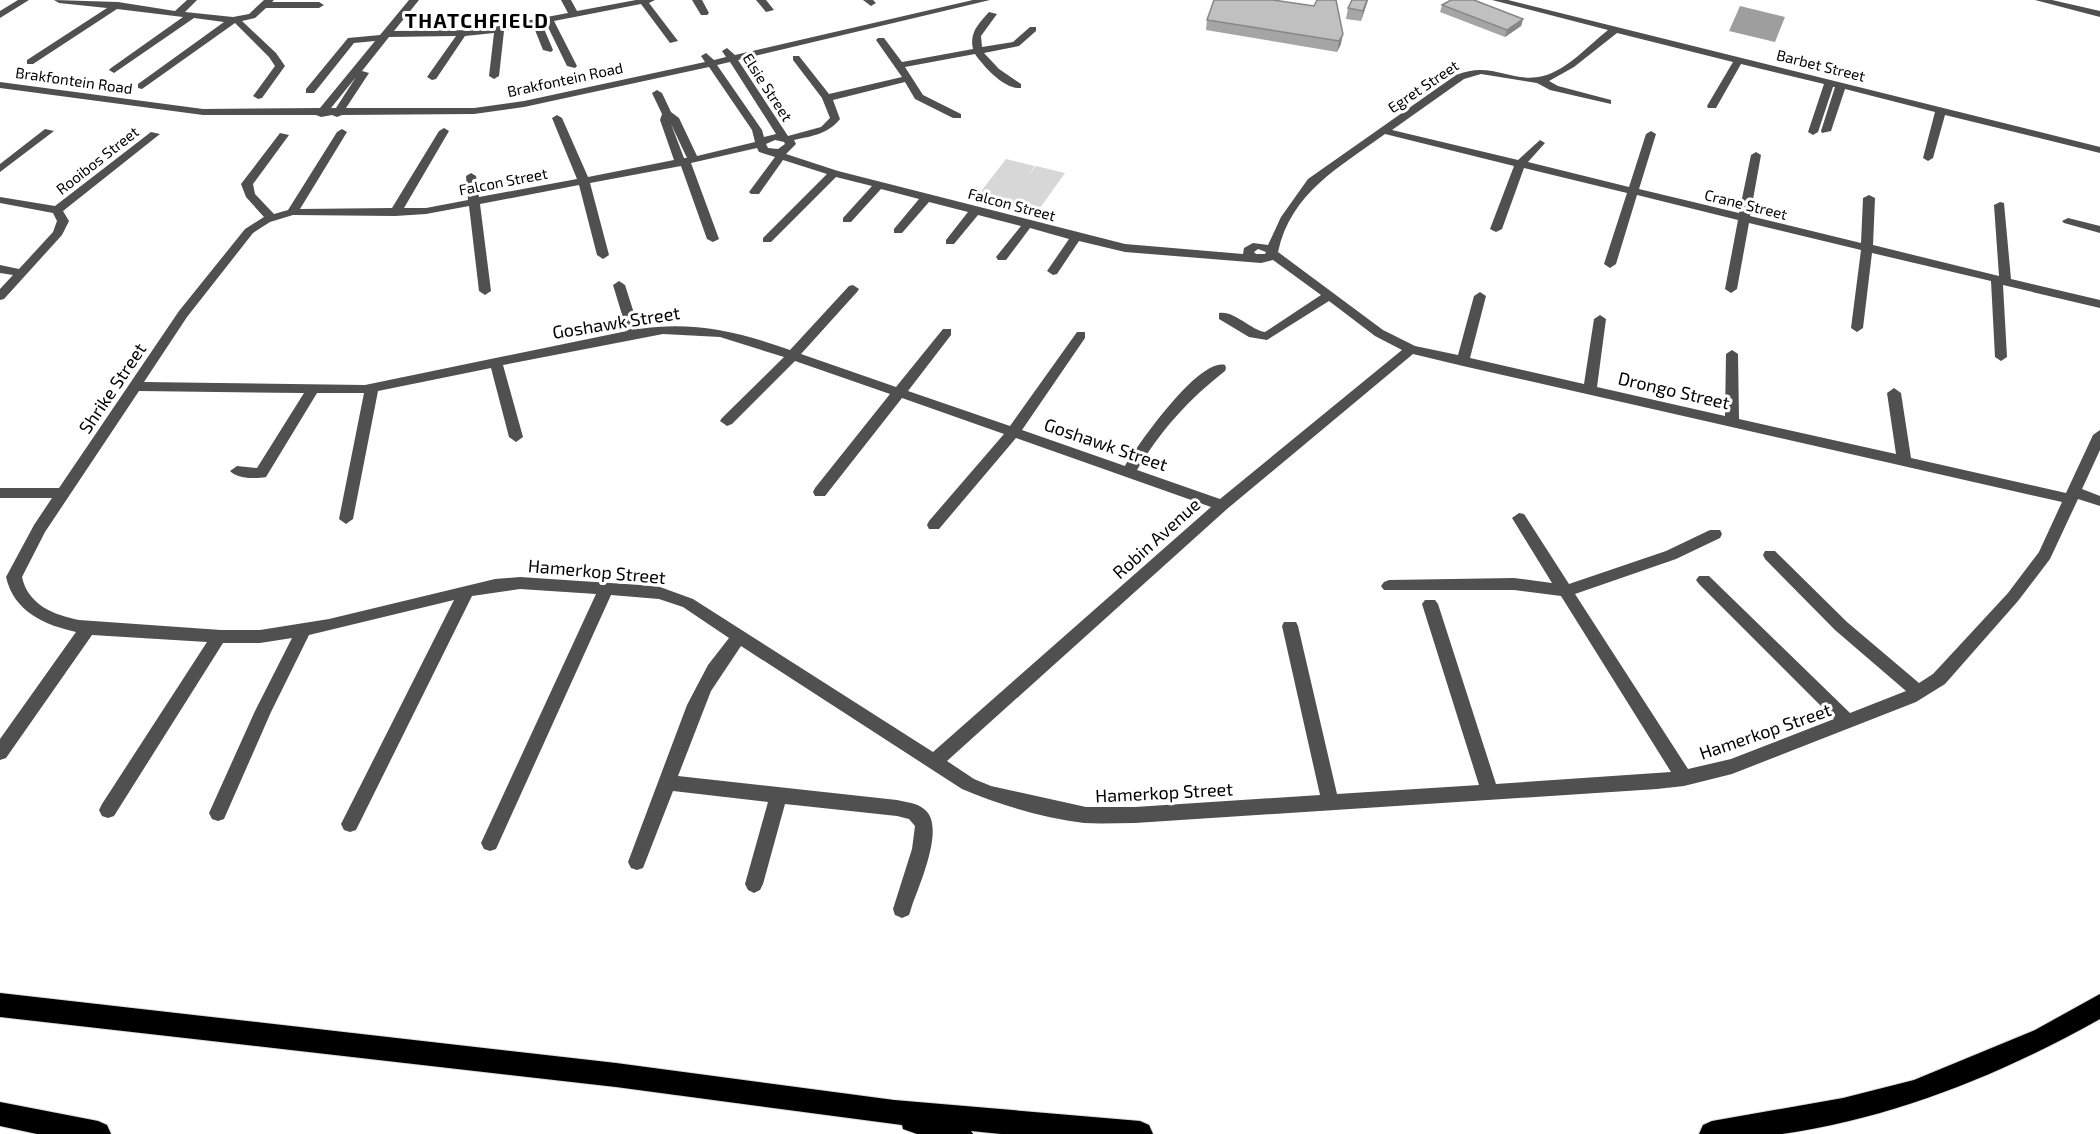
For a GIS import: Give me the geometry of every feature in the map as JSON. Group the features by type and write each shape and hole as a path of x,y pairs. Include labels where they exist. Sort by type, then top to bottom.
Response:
{"highway":[{"path":"0,1005 616,1075 894,1112 1140,1134"},
{"path":"1712,1134 1843,1110 1914,1092 2043,1038 2100,1006"},
{"path":"894,1112 929,1126 960,1134"},
{"path":"0,1114 98,1134"}],"street":[{"path":"0,15 24,0"},
{"path":"59,0 115,4 145,10 235,20 252,16 267,3 319,5"},
{"path":"145,10 159,0"},
{"path":"177,14 192,0"},
{"path":"324,110 363,67 414,0"},
{"path":"566,0 574,15"},
{"path":"697,0 704,13"},
{"path":"761,0 768,10"},
{"name":"Brakfontein Road","path":"0,85 211,113 501,109 963,0"},
{"name":"Brakfontein Road","path":"730,55 986,0"},
{"name":"Barbet Street","path":"1497,0 2100,150"},
{"name":"Barbet Street","path":"1520,0 1534,8"},
{"path":"2040,0 2100,12"},
{"path":"2057,0 2100,12"},
{"path":"310,91 351,40 499,30 574,15 609,4 647,1 673,41"},
{"path":"26,61 115,4"},
{"path":"992,14 979,27 976,35 977,53 991,68 1017,86"},
{"path":"114,70 191,16"},
{"path":"142,86 235,20"},
{"path":"235,20 273,54 280,66 258,96"},
{"path":"543,22 548,50"},
{"path":"543,22 561,59"},
{"path":"543,22 573,66"},
{"path":"901,65 977,53 1016,44 1033,29"},
{"path":"1539,80 1554,75 1616,29"},
{"path":"494,76 499,30"},
{"path":"432,78 462,34"},
{"path":"881,40 901,65 919,97 957,116"},
{"name":"Elsie Street","path":"730,55 788,142"},
{"path":"769,150 834,123 827,98 796,58"},
{"path":"1712,106 1739,59"},
{"name":"Elsie Street","path":"709,60 769,150"},
{"path":"340,110 363,67"},
{"name":"Egret Street","path":"1261,252 1277,236 1312,181 1468,72 1484,70 1539,80 1554,88 1607,102"},
{"path":"827,98 908,78"},
{"path":"1813,132 1830,82"},
{"path":"1826,131 1841,85"},
{"path":"657,93 667,114 665,120 686,162 713,239"},
{"path":"1928,158 1941,110"},
{"path":"558,118 584,181 603,255"},
{"path":"0,169 49,131"},
{"path":"395,213 444,131"},
{"name":"Crane Street","path":"1385,131 2100,304"},
{"path":"292,212 342,132"},
{"name":"Rooibos Street","path":"0,200 57,210 155,134"},
{"path":"1610,264 1651,134"},
{"path":"271,217 250,195 247,184 284,135"},
{"path":"755,192 774,137 788,142"},
{"path":"788,142 795,161"},
{"path":"1496,229 1520,164 1540,143"},
{"name":"Falcon Street","path":"292,212 426,211 718,155 769,150 795,161 879,185 1125,248 1224,255 1261,252"},
{"path":"1731,289 1756,155"},
{"path":"784,231 837,173"},
{"path":"767,240 837,173"},
{"path":"471,176 485,291"},
{"path":"847,219 879,185"},
{"path":"898,231 927,197"},
{"path":"1857,328 1867,249 1869,198"},
{"path":"2000,205 2001,357"},
{"name":"Rooibos Street","path":"22,273 62,228 63,221 57,210"},
{"path":"950,242 976,210"},
{"name":"Shrike Street","path":"37,612 7,580 39,529 183,314 241,240 256,225 271,217 292,212"},
{"path":"2068,221 2100,230"},
{"path":"1002,257 1028,224"},
{"path":"1053,271 1076,237"},
{"name":"Drongo Street","path":"1261,252 1291,269 1379,333 1411,349 1904,460 2100,501"},
{"path":"0,269 22,273"},
{"path":"0,297 22,273"},
{"path":"619,285 634,334"},
{"path":"727,421 793,355 853,289"},
{"path":"1223,316 1252,334 1267,336 1328,296"},
{"path":"1463,362 1480,296"},
{"path":"1590,390 1600,319"},
{"name":"Goshawk Street","path":"135,386 312,390 372,388 634,334 659,330 700,329 730,334 793,355 1222,505"},
{"path":"820,492 902,392 947,332"},
{"path":"934,525 1014,431 1082,335"},
{"name":"Robin Avenue","path":"933,763 1222,505 1411,349"},
{"path":"1732,354 1732,422"},
{"path":"496,362 516,437"},
{"path":"1129,471 1167,413 1193,388 1220,368"},
{"path":"346,519 372,388"},
{"path":"237,471 261,473 312,390"},
{"path":"1894,393 1904,460"},
{"name":"Hamerkop Street","path":"37,612 50,619 88,628 219,636 269,636 304,630 467,590 520,584 640,591 673,597 740,636 933,763 990,792 1086,815 1136,815 1684,778 1732,766 1848,722 1918,692 1950,669 2030,577 2044,555 2100,435"},
{"path":"0,493 64,493"},
{"path":"1520,518 1684,778"},
{"path":"1389,586 1514,584 1566,591 1671,555 1715,534"},
{"path":"1770,555 1834,619 1918,692"},
{"path":"1704,580 1848,722"},
{"path":"350,824 467,590"},
{"path":"490,843 606,590"},
{"path":"1430,604 1490,792"},
{"path":"1290,626 1330,802"},
{"path":"0,753 88,628"},
{"path":"218,813 263,711 304,630"},
{"path":"108,810 219,636"},
{"path":"638,862 705,682 718,660 740,636"},
{"path":"667,783 897,808 921,816 925,823 925,836 902,909"},
{"path":"754,884 779,795"}],"shaded area":[{"path":"1740,6 1785,17 1775,42 1729,31"},
{"path":"1006,159 1035,166 1027,177 1036,166 1065,173 1040,208 979,194"}],"building":[{"path":"1214,0 1273,0 1314,6 1317,0 1336,0 1343,34 1339,41 1207,20"},
{"path":"1352,0 1367,0 1363,11 1348,8"},
{"path":"1451,0 1474,0 1523,19 1507,30 1442,5"}],"district":[{"name":"THATCHFIELD","path":"477,20"}]}
